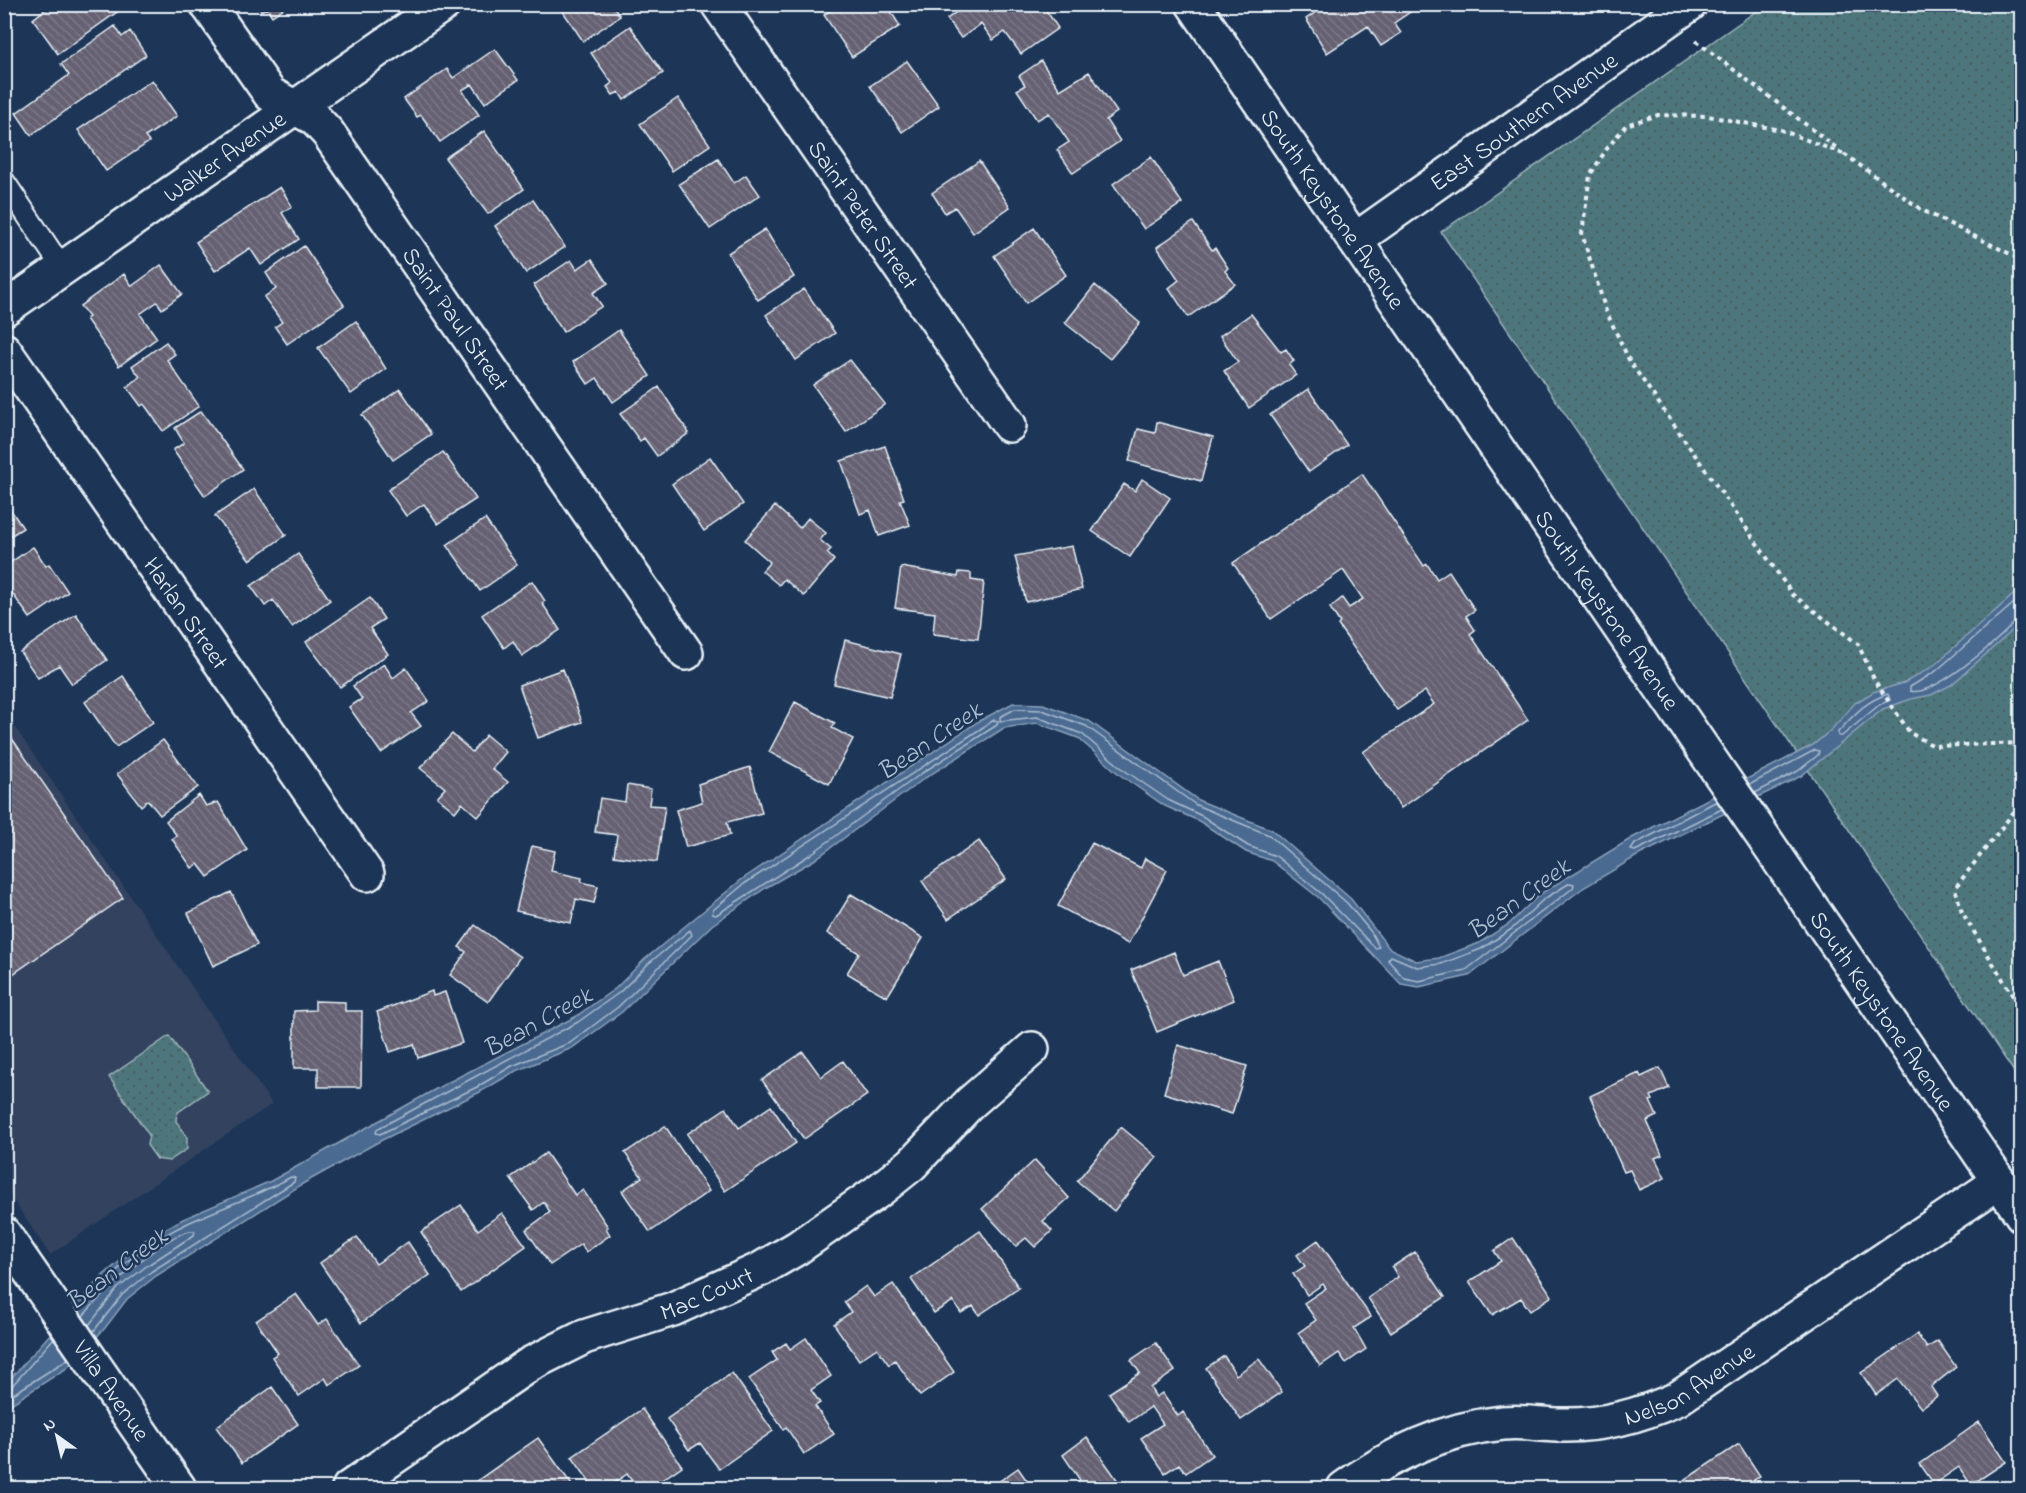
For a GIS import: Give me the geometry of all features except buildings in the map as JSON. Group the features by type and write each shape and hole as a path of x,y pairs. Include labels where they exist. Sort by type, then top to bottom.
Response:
{"street":[{"name":"Saint Paul Street","path":"207,4 270,94 314,118 328,133 687,653"},
{"name":"Walker Avenue","path":"4,309 444,4"},
{"name":"Saint Peter Street","path":"718,4 1009,425"},
{"name":"South Keystone Avenue","path":"1192,4 2022,1215"},
{"name":"East Southern Avenue","path":"1354,240 1690,4"},
{"name":"Harlan Street","path":"4,350 367,874"},
{"name":"Mac Court","path":"349,1488 530,1364 584,1337 673,1309 761,1269 797,1248 877,1192 912,1164 970,1103 1032,1049"},
{"name":"Nelson Avenue","path":"1344,1488 1389,1458 1445,1434 1513,1422 1584,1425 1634,1416 1677,1399 1999,1182"},
{"name":"Villa Avenue","path":"4,1234 179,1488"}],"lane":[{"path":"4,181 63,269"}],"path":[{"path":"1691,37 1844,154 1922,210 2022,260"},
{"path":"1844,154 1781,130 1708,116 1658,115 1626,125 1590,175 1582,234 1606,311 1630,362 1793,595 1858,644 1875,681 1910,733 1934,746 2022,743"},
{"path":"2022,807 2013,813 1954,888 1962,912 2022,1011"}],"shaded area":[{"path":"4,711 272,1104 50,1255 5,1188"}],"green space":[{"path":"1765,5 2021,5 2021,1082 1441,232"},
{"path":"169,1036 208,1091 177,1113 176,1121 187,1137 187,1149 169,1161 157,1159 147,1145 149,1135 109,1077"}],"water":[{"name":"Bean Creek","path":"2021,588 2021,623 1951,685 1931,695 1883,709 1801,776 1637,856 1583,888 1469,976 1419,987 1401,984 1319,898 1272,861 1246,852 1199,821 1165,806 1120,775 1078,738 1037,723 1004,728 925,778 814,860 767,887 712,925 622,1012 572,1048 514,1072 480,1092 380,1141 304,1183 156,1276 127,1299 105,1328 67,1368 5,1408 4,1386 100,1278 145,1240 181,1220 271,1181 443,1085 575,1017 616,988 645,959 741,880 979,721 1013,703 1043,704 1089,721 1198,800 1272,830 1351,899 1389,948 1416,961 1439,958 1479,943 1509,924 1540,894 1632,838 1813,745 1831,730 1855,703 1873,692 1904,683 1932,667"}]}
